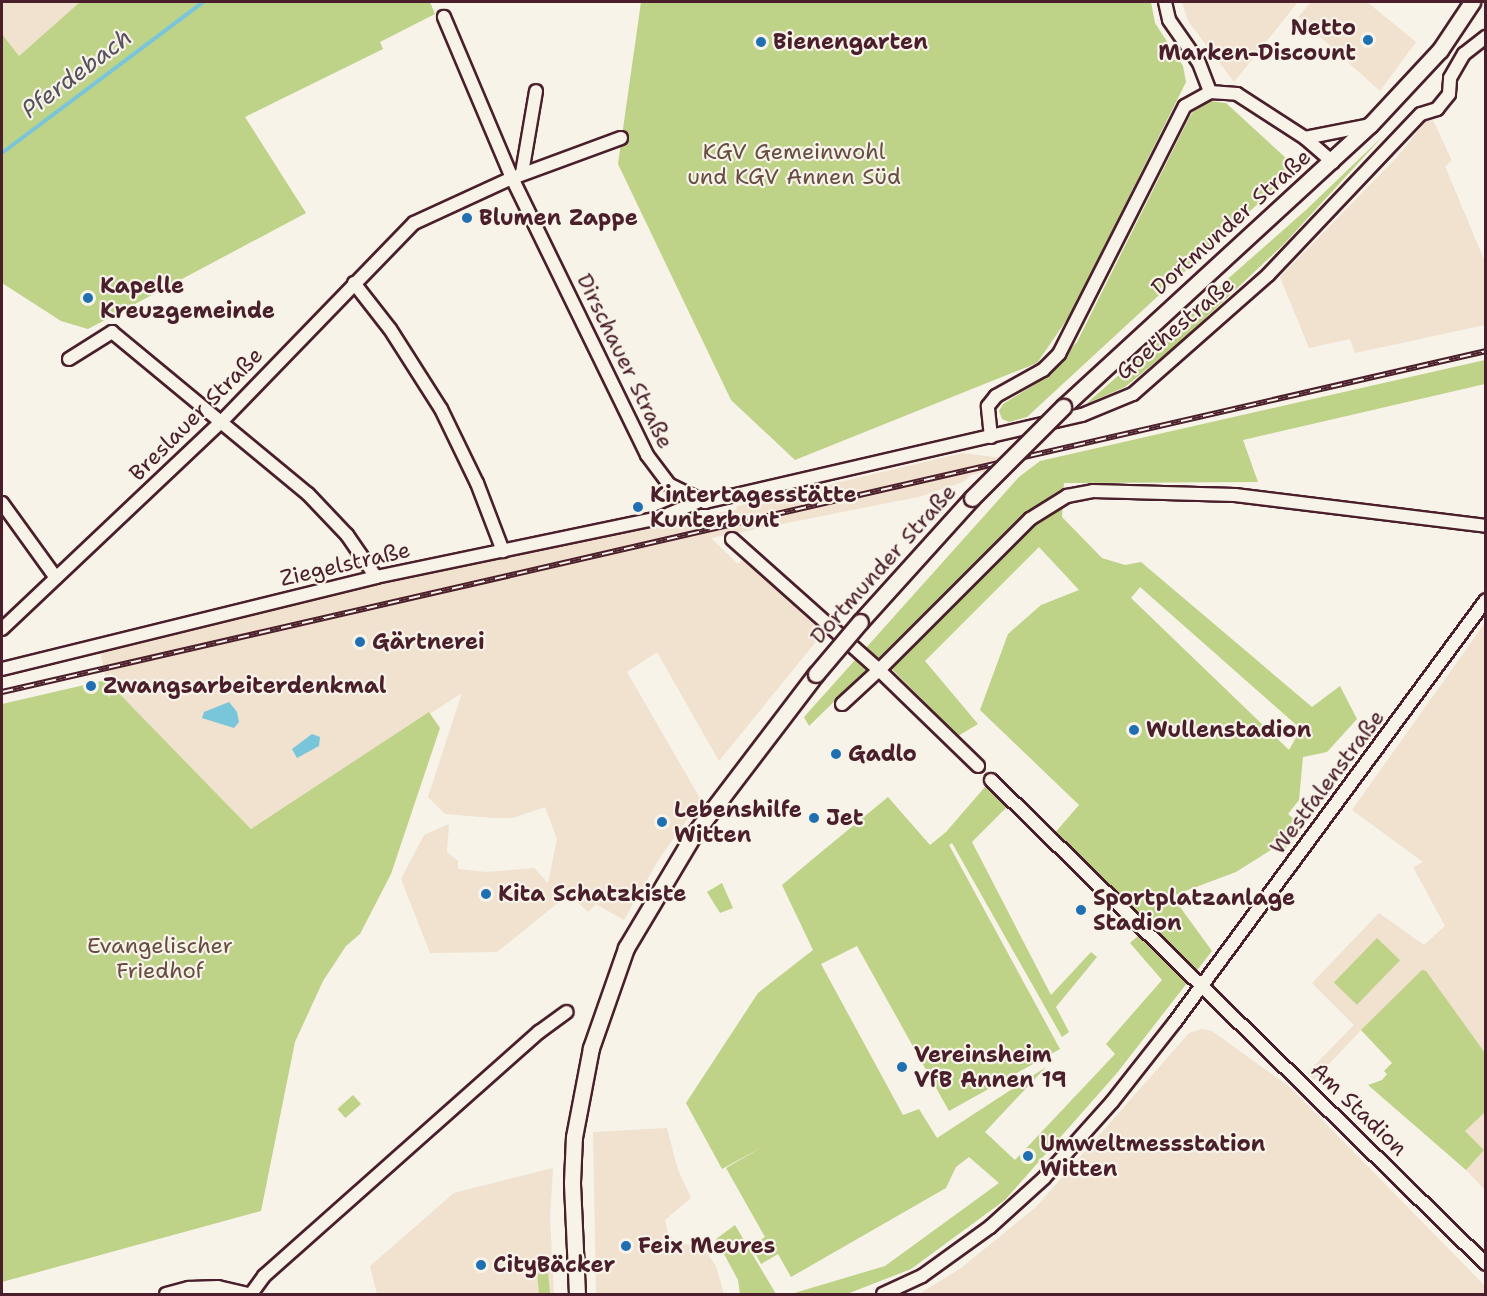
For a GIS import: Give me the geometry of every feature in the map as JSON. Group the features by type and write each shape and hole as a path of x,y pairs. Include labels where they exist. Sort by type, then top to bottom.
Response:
{"main road":[{"name":"Dortmunder Straße","path":"577,1294 574,1137 591,1048 626,948 694,834 816,674 972,498 1063,407 1333,162 1440,50 1472,2"}],"street":[{"path":"1165,2 1169,20 1199,63 1210,92"},
{"name":"Dirschauer Straße","path":"444,17 647,455 670,485 698,502"},
{"name":"Goethestraße","path":"991,436 1082,415 1133,394 1268,275 1421,114 1437,109 1449,94 1450,78 1464,54 1485,37"},
{"path":"536,91 517,175 560,164 621,138"},
{"path":"698,502 991,436 988,406 996,396 1043,370 1059,354 1175,118 1191,101 1210,92 1237,94 1305,138 1333,162"},
{"path":"1305,138 1370,124"},
{"name":"Breslauer Straße","path":"2,629 223,420 419,219 517,175"},
{"path":"354,284 390,329 441,410 477,483 503,551"},
{"path":"69,359 112,332 223,420 329,515 376,577"},
{"path":"842,704 1030,519 1067,496 1093,491 1235,495 1485,526"},
{"name":"Ziegelstraße","path":"2,669 376,577 662,517 698,502"},
{"path":"2,503 56,578"},
{"path":"732,539 879,670 978,766"},
{"name":"Westfalenstraße","path":"883,1294 950,1257 1027,1194 1112,1102 1200,987 1485,600"},
{"path":"991,780 1200,987"},
{"name":"Am Stadion","path":"1200,987 1485,1264"},
{"path":"166,1294 189,1288 218,1287 250,1294 264,1276 539,1032 567,1012"}],"shaded area":[{"path":"2,2 80,2 19,56 2,34"},
{"path":"1182,2 1298,2 1234,82 1188,21"},
{"path":"1311,2 1367,2 1416,42 1380,91 1298,17"},
{"path":"1433,120 1452,161 1445,166 1485,262 1485,325 1355,353 1350,339 1309,348 1280,277 1398,156 1425,122"},
{"name":"Lebenshilfe Witten","path":"963,453 1026,461 971,475 963,482 918,497 711,538 738,564 743,559 823,633 719,761 657,652 627,672 701,800 659,859 624,920 596,904 588,912 569,894 497,952 430,953 401,879 424,835 449,824 447,852 458,861 458,869 486,872 534,868 548,883 557,839 545,807 513,818 445,814 428,797 462,693 251,829 106,680 100,650 397,578 680,518 736,510 737,506"},
{"path":"1485,623 1485,1190 1466,1170 1484,1150 1361,1030 1314,1080 1307,1073 1354,1025 1312,983 1379,913 1424,945 1445,926 1413,867 1423,862 1352,810"},
{"path":"1202,1029 1212,1031 1291,1088 1485,1286 1485,1294 919,1294 961,1268 1036,1207 1189,1033"},
{"path":"667,1128 678,1170 691,1198 665,1220 668,1234 678,1243 703,1247 716,1266 724,1294 596,1294 593,1132"},
{"path":"553,1168 550,1217 554,1294 377,1294 370,1266 454,1193"}],"green space":[{"path":"80,2 430,2 435,14 380,42 383,49 245,117 306,213 88,329 61,321 2,283 2,34 19,56"},
{"name":"KGV Gemeinwohl und KGV Annen Süd","path":"641,2 1151,2 1155,23 1183,66 1186,82 1070,315 1037,363 795,460 731,400 618,164"},
{"path":"1210,101 1226,103 1287,159 1287,177 1027,417 1009,422 1002,419 999,411 1003,404 1042,380 1077,342 1189,118 1194,110"},
{"path":"1383,136 1284,244 1180,342 1125,387 1086,404 1307,209"},
{"path":"1485,360 1485,384 1243,440 1258,482 1064,483 1062,517 1102,558 1125,565 1141,562 1312,707 1340,686 1357,719 1327,752 1303,757 1299,800 1288,814 1294,819 1288,828 1296,834 1282,853 1274,848 1236,872 1172,896 1212,951 1117,1073 1005,1200 911,1269 847,1294 791,1294 885,1266 999,1183 969,1157 956,1167 946,1188 791,1277 778,1254 761,1264 751,1246 765,1237 726,1168 764,1146 722,1169 686,1103 758,993 813,950 782,885 888,797 930,845 946,832 991,780 1013,801 972,842 1051,995 1091,952 1097,957 1056,1007 1069,1032 1062,1037 952,843 949,845 1060,1049 949,1111 857,946 821,964 903,1115 919,1109 937,1138 1046,1067 985,1132 1015,1160 1115,1054 1106,1044 1162,980 1130,943 1147,928 1054,834 1079,805 980,710 1008,634 1041,605 1079,590 1039,547 925,661 978,724 958,736 880,657 809,726 804,717 1019,477 1040,461","holes":["1140,587 1301,729 1289,750 1131,598"]},
{"name":"Evangelischer Friedhof","path":"106,680 251,829 429,712 440,728 391,874 360,934 346,946 323,981 295,1042 261,1211 2,1282 2,704"},
{"path":"722,883 733,908 720,913 707,892"},
{"path":"1377,938 1400,960 1357,1005 1334,983"},
{"path":"1422,970 1426,971 1485,1053 1485,1112 1465,1131 1484,1150 1466,1170 1368,1085 1382,1080 1387,1074 1384,1071 1392,1063 1361,1030"},
{"path":"353,1095 361,1104 345,1118 337,1109"},
{"path":"735,1225 776,1294 740,1294 738,1280 716,1239"},
{"path":"548,1271 550,1294 539,1294 537,1272"}],"water":[{"path":"229,702 237,712 239,722 234,728 202,718 204,712"},
{"path":"312,734 320,737 319,746 297,758 292,749"}],"waterway":[{"name":"Pferdebach","path":"2,153 203,2"}],"railway":[{"path":"2,692 1486,351"}],"place":[{"name":"Netto Marken-Discount","path":"1368,40"},
{"name":"Bienengarten","path":"761,42"},
{"name":"Blumen Zappe","path":"467,218"},
{"name":"Kapelle Kreuzgemeinde","path":"88,298"},
{"name":"Kintertagesstätte Kunterbunt","path":"638,507"},
{"name":"Gärtnerei","path":"360,642"},
{"name":"Zwangsarbeiterdenkmal","path":"91,686"},
{"name":"Wullenstadion","path":"1134,730"},
{"name":"Gadlo","path":"836,754"},
{"name":"Jet","path":"814,818"},
{"name":"Lebenshilfe Witten","path":"662,822"},
{"name":"Kita Schatzkiste","path":"486,894"},
{"name":"Sportplatzanlage Stadion","path":"1081,910"},
{"name":"Vereinsheim VfB Annen 19","path":"902,1067"},
{"name":"Umweltmessstation Witten","path":"1028,1156"},
{"name":"Feix Meures","path":"626,1246"},
{"name":"CityBäcker","path":"481,1265"}]}
